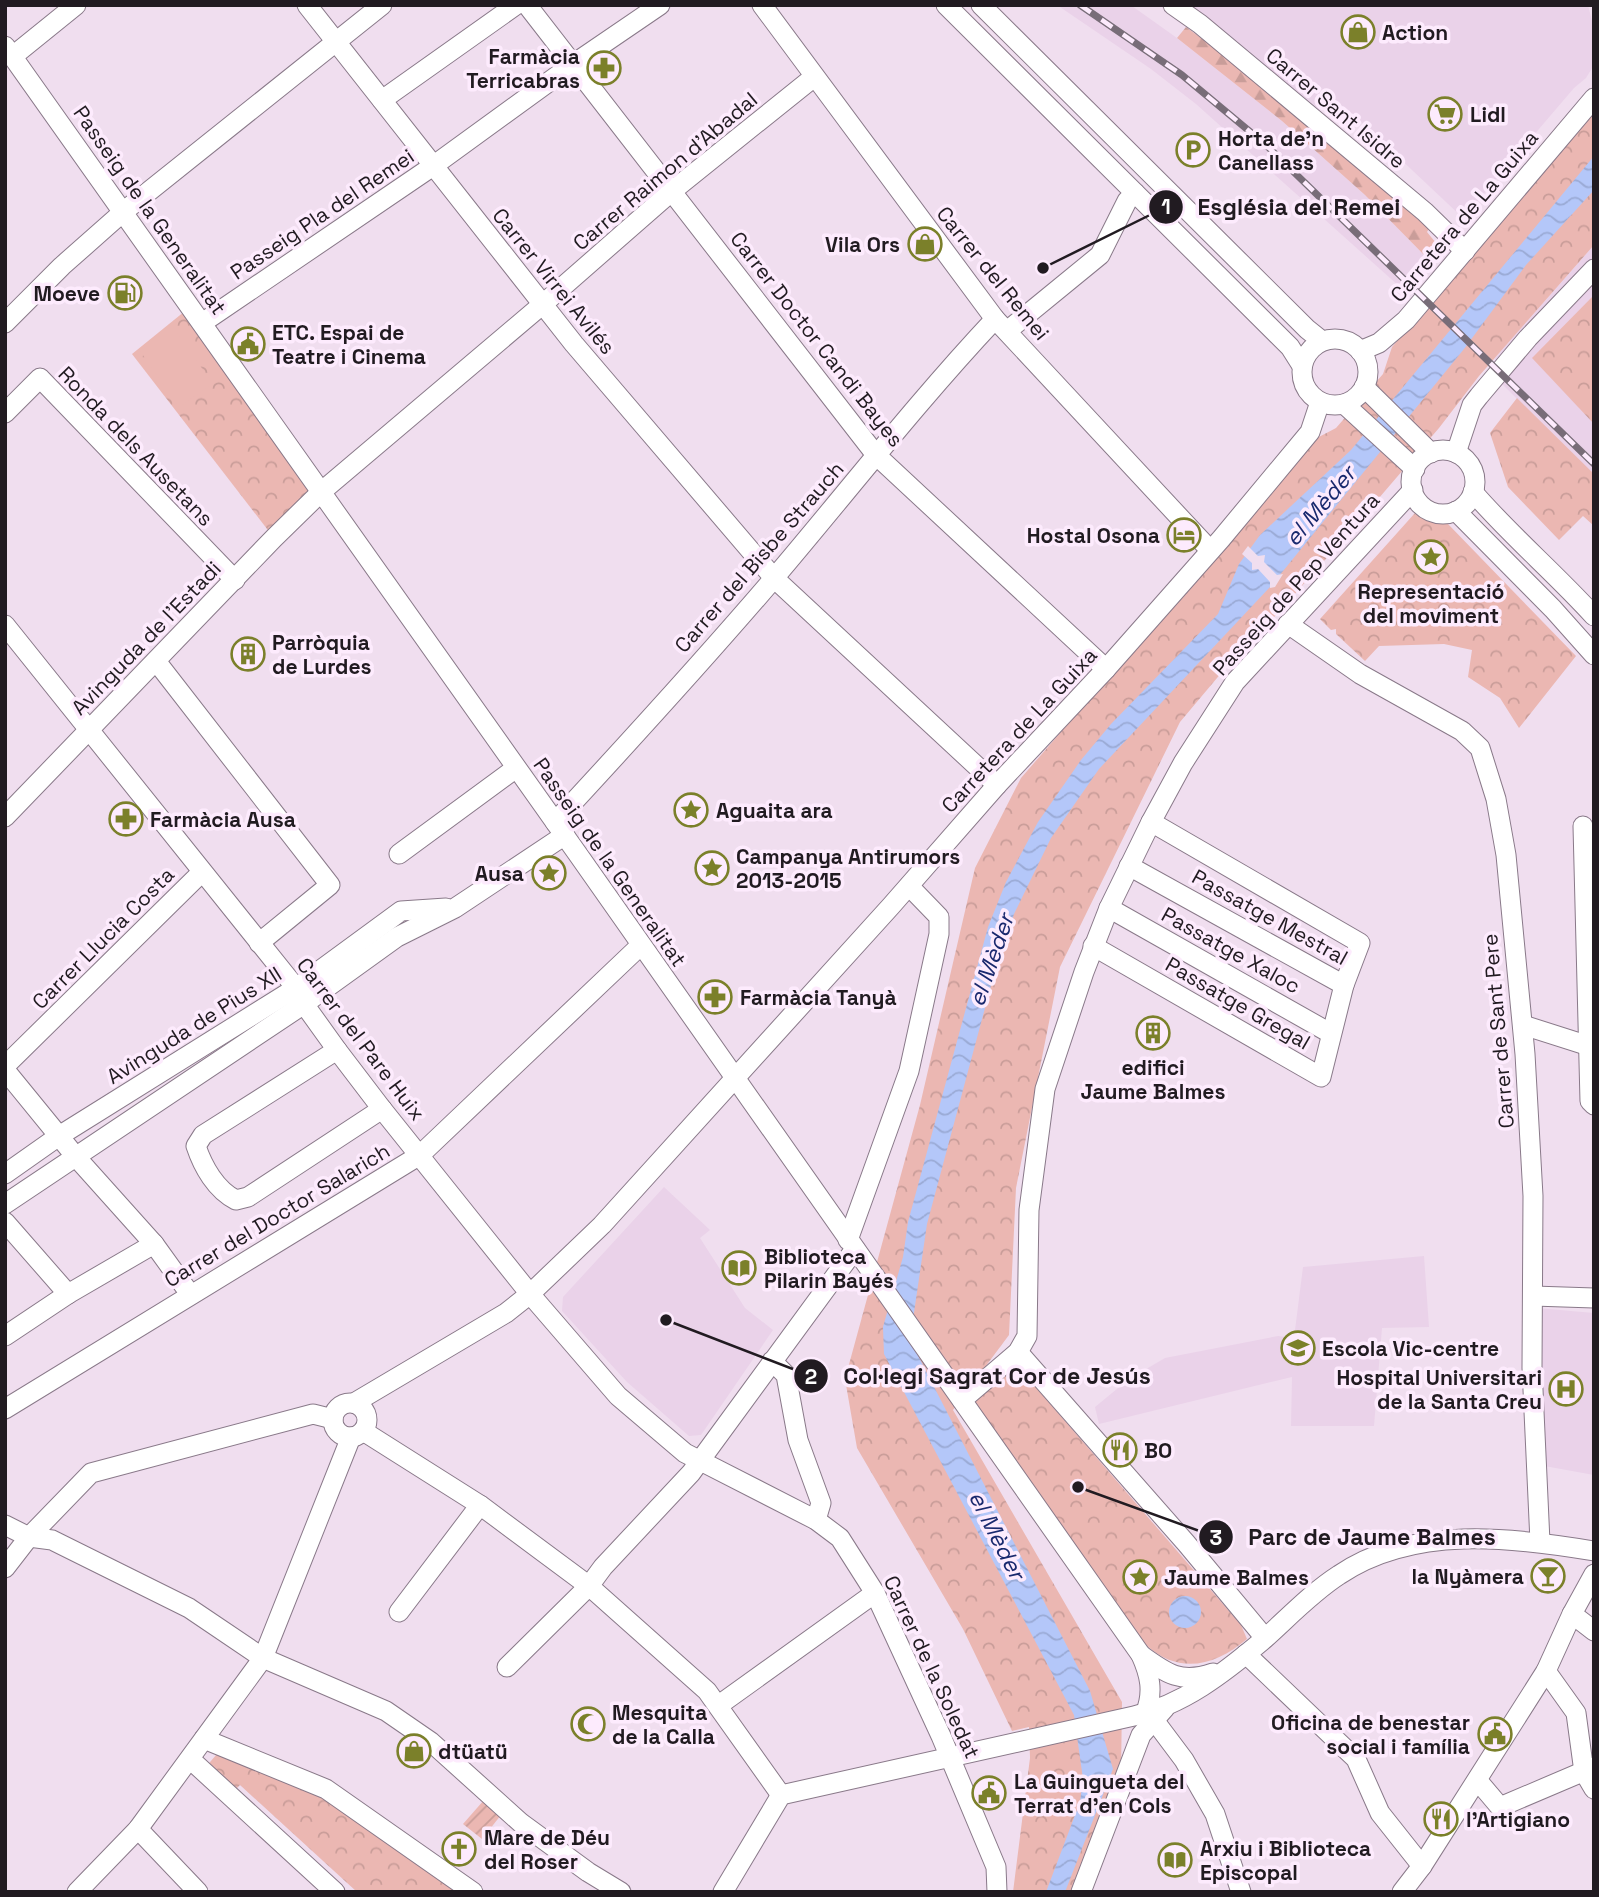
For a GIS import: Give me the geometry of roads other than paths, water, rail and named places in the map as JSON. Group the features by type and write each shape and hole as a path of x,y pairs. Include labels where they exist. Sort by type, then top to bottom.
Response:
{"street":[{"path":"9,51 76,5"},
{"name":"Carrer Virrei Avilés","path":"307,5 574,344 774,578 997,785"},
{"path":"5,323 123,212 382,5"},
{"path":"382,100 516,5"},
{"name":"Carrer Doctor Candi Bayes","path":"527,5 876,455 1106,669"},
{"name":"Passeig Pla del Remei","path":"202,323 433,166 660,5"},
{"name":"Carrer del Remei","path":"762,5 1001,325 1210,550"},
{"path":"946,5 1290,347 1302,366"},
{"path":"981,5 1322,341"},
{"name":"Carrer Sant Isidre","path":"1173,5 1200,24 1414,203 1465,251"},
{"name":"Passeig de la Generalitat","path":"9,51 1142,1655 1151,1686 1151,1700 1145,1717"},
{"name":"Carrer Raimon d'Abadal","path":"321,492 672,191 814,76"},
{"name":"Carretera de La Guixa","path":"1360,351 1379,343 1406,320 1594,98"},
{"name":"Carrer del Bisbe Strauch","path":"454,908 560,829 628,744 774,578 876,455 1001,325 1100,255 1127,201 1135,193"},
{"path":"1456,453 1472,405 1528,338 1593,271"},
{"path":"1347,407 1366,389 1366,360 1360,351 1346,341 1322,341 1309,351 1302,366 1305,387 1320,402 1347,407 1412,466 1413,490 1421,504 1440,513 1456,511 1467,503 1473,492 1475,479 1472,468 1465,459 1446,450 1428,449 1366,389"},
{"name":"Ronda dels Ausetans","path":"5,413 40,378 234,580"},
{"name":"Carretera de La Guixa","path":"354,1403 506,1313 530,1294 602,1225 997,785 1106,669 1210,550 1310,432 1320,402"},
{"path":"1412,466 1428,449"},
{"name":"Passeig de Pep Ventura","path":"1018,1352 1027,1336 1029,1210 1045,1089 1093,946 1109,908 1183,763 1235,682 1413,490"},
{"name":"Avinguda de l'Estadi","path":"5,817 321,492"},
{"path":"1473,492 1594,616"},
{"path":"1456,511 1594,655"},
{"name":"Carrer de Sant Pere","path":"1288,624 1360,674 1462,731 1480,748 1496,799 1506,855 1534,1196 1532,1368 1540,1542"},
{"name":"Carrer del Pare Huix","path":"5,625 259,943 382,1109 530,1294 618,1396 685,1453 699,1461"},
{"path":"156,661 330,884 259,943"},
{"path":"399,854 516,768"},
{"path":"1151,822 1360,943 1344,985"},
{"path":"1583,826 1590,1101 1594,1105"},
{"name":"Passatge Mestral","path":"1129,866 1344,985 1331,1033"},
{"name":"Carrer Llucia Costa","path":"5,1068 202,872"},
{"path":"508,1667 589,1586 603,1567 691,1473 772,1360 856,1251 909,1071 939,934 939,917 909,886"},
{"name":"Avinguda de Pius XII","path":"5,1204 76,1157 300,996 401,911 454,908"},
{"name":"Passatge Xaloc","path":"1109,908 1331,1033"},
{"name":"Carrer del Doctor Salarich","path":"9,1398 190,1294 420,1155 642,945"},
{"name":"Passatge Gregal","path":"1093,946 1321,1077 1331,1033"},
{"name":"Avinguda de Pius XII","path":"5,1174 59,1136 300,996"},
{"path":"1522,1025 1589,1046"},
{"path":"337,1050 204,1135 196,1146 198,1153 224,1194 236,1200 248,1197 382,1109"},
{"path":"5,1068 76,1157 154,1244 190,1294"},
{"path":"5,1222 68,1294"},
{"path":"5,1336 68,1294 154,1244"},
{"path":"1533,1296 1594,1298"},
{"path":"957,1393 1018,1352 1177,1532 1265,1638"},
{"path":"772,1360 786,1375 798,1440 821,1503 816,1520"},
{"path":"77,1892 138,1829 263,1658 357,1434 368,1421 364,1409 354,1403 348,1403 337,1408 332,1419 340,1434 357,1434 480,1505 589,1586 707,1691 781,1795"},
{"path":"5,1568 29,1537 91,1473 313,1414 332,1419"},
{"name":"Carrer de la Soledat","path":"699,1461 816,1520 840,1538 875,1593 949,1757 996,1867 997,1892"},
{"path":"399,1612 480,1505"},
{"path":"5,1525 29,1537 52,1540 189,1608 263,1658 386,1711 432,1742 521,1823 588,1872 621,1892"},
{"path":"723,1892 781,1795 1030,1738 1145,1717 1189,1695 1226,1669 1339,1575 1372,1557 1430,1541 1540,1542 1594,1552"},
{"path":"1406,1890 1546,1671 1594,1574"},
{"path":"719,1705 875,1593"},
{"path":"1572,1614 1594,1631"},
{"path":"1246,1654 1356,1759 1380,1813 1422,1866"},
{"path":"1142,1655 1175,1676 1195,1679 1226,1669"},
{"path":"1546,1671 1576,1713 1594,1790"},
{"path":"1081,1892 1145,1717"},
{"path":"1145,1717 1184,1759 1215,1814 1241,1892"},
{"path":"204,1739 326,1789 473,1892"},
{"path":"190,1759 335,1892"},
{"path":"1478,1781 1500,1807 1589,1769"},
{"path":"138,1829 198,1892"}],"water":[{"name":"el Mèder","path":"1594,156 1594,190 1526,265 1464,349 1270,587 1099,769 1051,838 1014,914 996,967 927,1224 910,1340 1090,1691 1113,1769 1065,1892 1046,1892 1080,1802 1083,1779 1074,1715 884,1354 883,1327 903,1257 908,1222 988,927 1006,882 1038,822 1081,760 1111,724 1218,614 1239,564 1260,535 1351,450"},
{"path":"1185,1596 1196,1601 1201,1612 1196,1623 1185,1628 1174,1623 1169,1612 1174,1601"}],"railway":[{"path":"1080,5 1182,75 1266,145 1594,464"}],"place":[{"name":"Action","path":"1358,32"},
{"name":"Farmàcia Terricabras","path":"604,68"},
{"name":"Lidl","path":"1445,114"},
{"name":"Horta de'n Canellass","path":"1193,150"},
{"name":"Vila Ors","path":"925,244"},
{"name":"Església del Remei","path":"1043,268"},
{"name":"Moeve","path":"125,293"},
{"name":"ETC. Espai de Teatre i Cinema","path":"248,344"},
{"name":"Hostal Osona","path":"1184,535"},
{"name":"Representació del moviment","path":"1431,557"},
{"name":"Parròquia de Lurdes","path":"248,654"},
{"name":"Aguaita ara","path":"691,810"},
{"name":"Farmàcia Ausa","path":"126,819"},
{"name":"Campanya Antirumors 2013-2015","path":"712,868"},
{"name":"Ausa","path":"549,873"},
{"name":"Farmàcia Tanyà","path":"715,997"},
{"name":"edifici Jaume Balmes","path":"1153,1033"},
{"name":"Biblioteca Pilarin Bayés","path":"739,1268"},
{"name":"Col·legi Sagrat Cor de Jesús","path":"666,1320"},
{"name":"Escola Vic-centre","path":"1298,1348"},
{"name":"Hospital Universitari de la Santa Creu","path":"1566,1389"},
{"name":"BO","path":"1120,1450"},
{"name":"Parc de Jaume Balmes","path":"1078,1487"},
{"name":"la Nyàmera","path":"1548,1576"},
{"name":"Jaume Balmes","path":"1140,1577"},
{"name":"Mesquita de la Calla","path":"588,1724"},
{"name":"Oficina de benestar social i família","path":"1495,1734"},
{"name":"dtüatü","path":"414,1751"},
{"name":"La Guingueta del Terrat d'en Cols","path":"989,1793"},
{"name":"l'Artigiano","path":"1441,1819"},
{"name":"Mare de Déu del Roser","path":"459,1849"},
{"name":"Arxiu i Biblioteca Episcopal","path":"1175,1860"}]}
